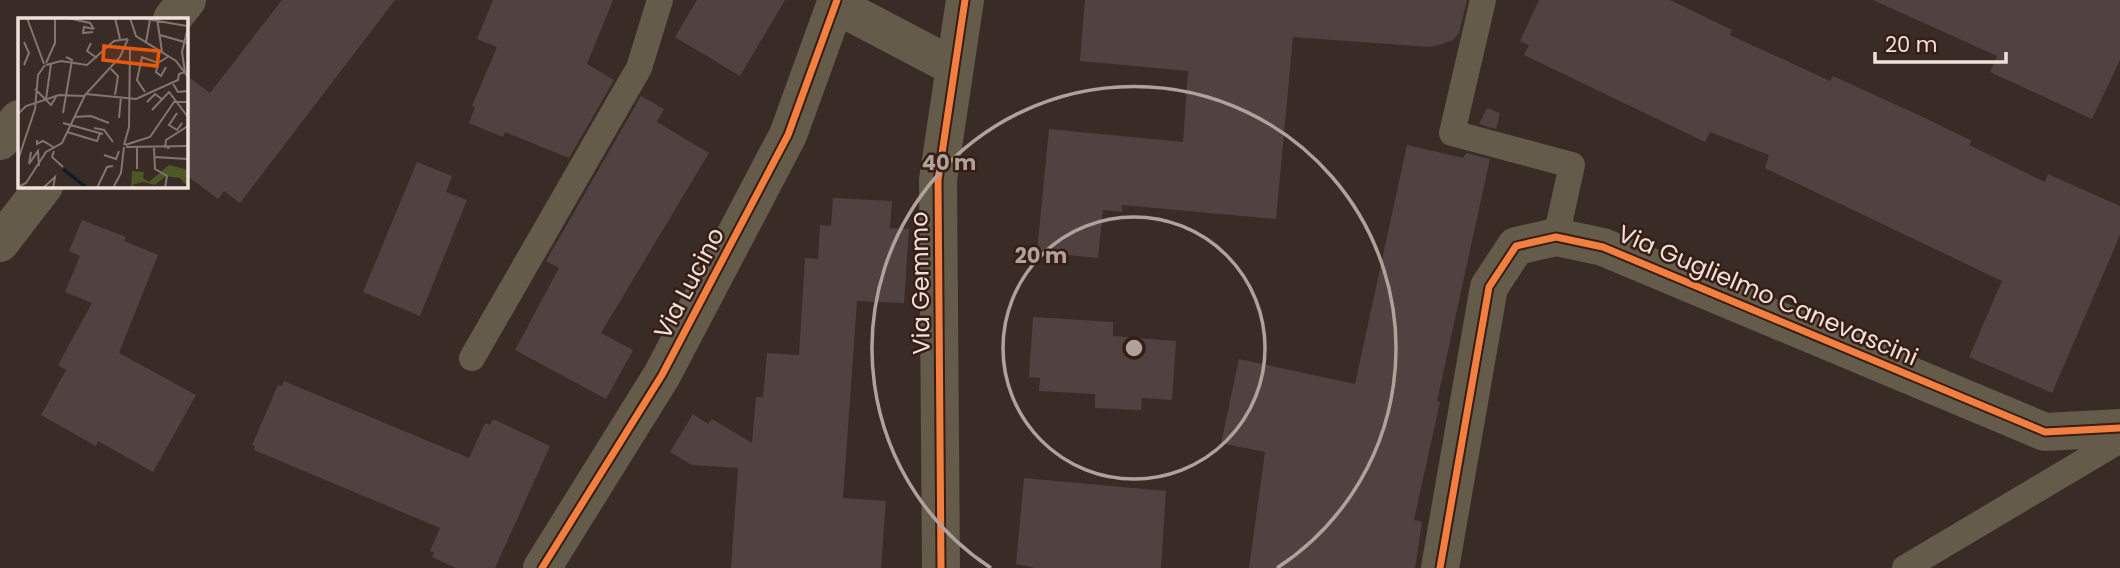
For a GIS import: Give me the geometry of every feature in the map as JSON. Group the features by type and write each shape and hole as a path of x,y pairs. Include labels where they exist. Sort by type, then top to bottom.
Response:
{"street":[{"path":"173,18 187,0"},
{"name":"Via Gemmo","path":"941,568 938,180 965,0"},
{"path":"837,2 954,67"},
{"name":"Via Lucino","path":"542,568 662,375 788,135 837,2"},
{"path":"0,141 18,120"},
{"path":"0,243 43,187"},
{"name":"Via Guglielmo Canevascini","path":"1440,568 1489,287 1516,246 1556,237 1603,247 2045,432 2120,428"}],"lane":[{"path":"472,358 639,68 660,0"},
{"path":"1483,0 1452,132 1572,165 1556,237"},
{"path":"1905,568 2120,440"}],"building":[{"path":"282,0 395,0 240,203 224,191 218,199 187,176 187,76 210,93"},
{"path":"493,0 613,0 587,64 614,80 569,158 505,132 503,137 469,123 475,107 472,106 497,47 477,39"},
{"path":"697,0 785,0 740,76 675,37"},
{"path":"1085,0 1467,0 1459,33 1453,40 1430,47 1293,37 1276,219 1122,205 1122,212 1103,210 1098,258 1037,252 1049,129 1183,142 1188,71 1080,61"},
{"path":"1539,0 1670,0 1732,30 1730,35 1830,81 1833,76 1923,117 1972,141 1969,145 2045,182 2048,174 2120,206 2120,235 2052,393 1969,357 2002,281 1765,168 1769,155 1710,132 1705,142 1524,55 1529,45 1520,41"},
{"path":"1873,0 2120,0 2120,60 2092,119 1990,72 1997,56"},
{"path":"641,96 664,109 657,122 709,153 601,333 633,350 606,399 515,350 559,268 546,261"},
{"path":"1487,108 1500,113 1496,129 1479,124"},
{"path":"1407,145 1463,158 1466,153 1490,159 1414,520 1422,522 1415,568 1249,568 1265,452 1221,443 1239,359 1355,384"},
{"path":"417,162 452,176 446,192 467,200 420,316 363,292"},
{"path":"833,198 892,201 890,228 909,229 904,303 857,301 843,498 886,501 881,568 731,568 738,468 692,465 670,452 693,414 708,424 712,419 752,443 756,397 763,397 767,353 799,355 805,258 818,259 820,225 831,226"},
{"path":"82,220 126,237 124,241 158,255 119,353 196,395 153,472 98,441 96,446 41,415 66,370 58,365 92,303 65,292 80,256 69,251"},
{"path":"1033,317 1113,322 1113,336 1176,341 1172,400 1142,398 1141,410 1095,408 1095,394 1039,391 1040,378 1029,377"},
{"path":"284,381 469,458 485,423 490,425 493,419 550,446 495,568 456,568 432,557 434,553 430,551 440,528 254,450 255,446 252,445 278,385 282,386"},
{"path":"1024,478 1166,491 1161,568 1036,568 1016,564"}],"cycle path":[{"path":"542,568 662,375 788,135 837,0"},
{"path":"941,568 938,180 965,0"},
{"path":"1440,568 1489,287 1516,246 1556,237 1603,247 2045,432 2120,428"}]}
